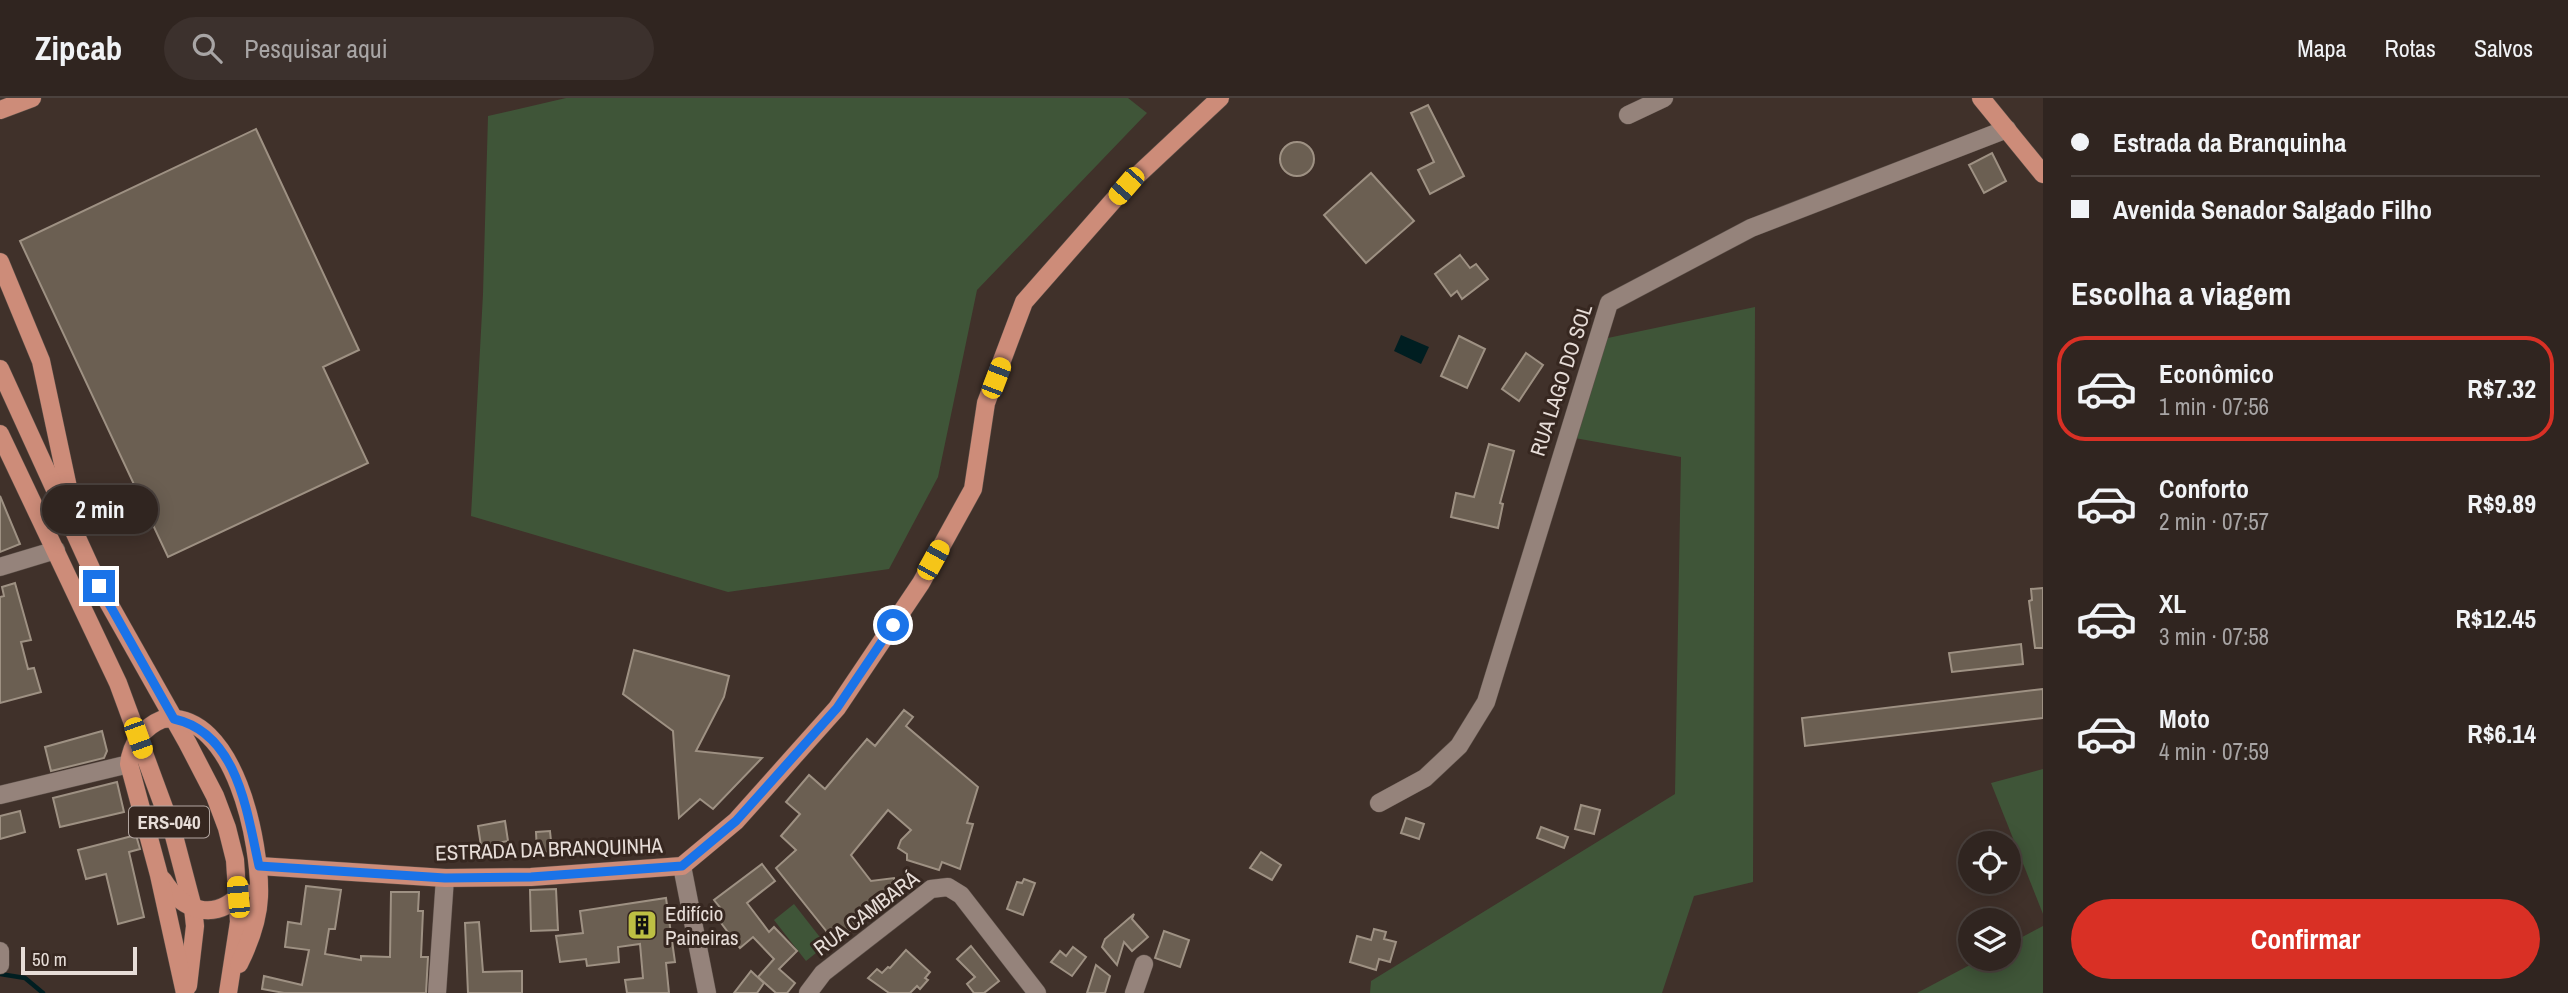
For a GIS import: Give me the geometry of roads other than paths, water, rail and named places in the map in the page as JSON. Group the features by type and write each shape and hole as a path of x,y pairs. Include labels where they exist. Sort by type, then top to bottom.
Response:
{"main road":[{"path":"0,110 32,98"},
{"name":"ESTRADA DA BRANQUINHA","path":"259,866 445,878 531,877 682,866 736,821 837,708 920,583 972,489 986,403 1024,302 1126,186 1220,98"},
{"path":"1981,98 2043,174"},
{"path":"0,262 41,360 79,542"},
{"name":"ERS-040","path":"0,369 99,586 182,721 227,828 235,860 239,925 229,988"},
{"name":"ERS-040","path":"0,434 118,683 133,751 173,832 193,908 195,926 186,993"},
{"path":"186,993 133,751 157,722 182,721 209,735 229,763 244,803 259,866 259,897 256,926 229,988"},
{"path":"159,875 177,900 193,908 214,909 238,897 259,866"}],"street":[{"path":"1628,115 1664,98"},
{"name":"RUA LAGO DO SOL","path":"1378,803 1425,778 1459,746 1486,702 1609,303 1751,228 2007,129"},
{"path":"0,567 56,550"},
{"path":"0,795 133,751"},
{"path":"682,866 707,993"},
{"path":"437,993 445,878"},
{"name":"RUA CAMBARÁ","path":"808,993 823,973 931,888 948,887 961,895 1037,993"},
{"path":"0,951 0,965"},
{"path":"1134,993 1144,964"}],"water":[{"path":"1401,335 1429,347 1421,364 1394,351"}],"waterway":[{"path":"0,974 25,978 43,993"}],"place":[{"name":"Edifício Paineiras","path":"642,925"}]}
